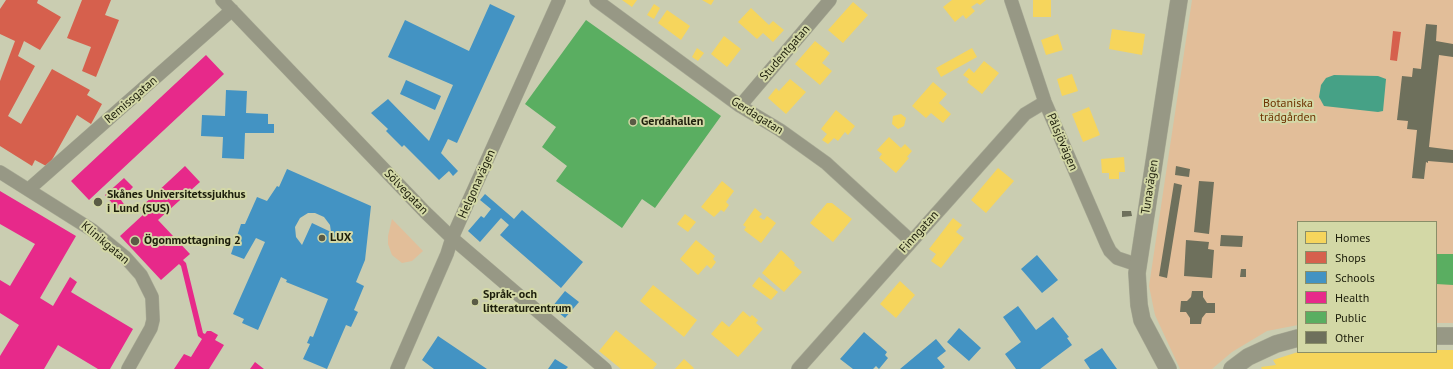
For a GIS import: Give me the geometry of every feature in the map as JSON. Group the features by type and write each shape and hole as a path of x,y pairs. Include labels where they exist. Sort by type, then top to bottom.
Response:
{"street":[{"name":"Sölvegatan","path":"222,0 419,206 452,238 605,369"},
{"name":"Helgonavägen","path":"397,369 447,254 452,238 560,0"},
{"name":"Gerdagatan","path":"596,0 740,106 780,130 826,163 911,241"},
{"name":"Studentgatan","path":"740,106 830,0"},
{"name":"Pålsjövägen","path":"1011,0 1045,102 1110,251 1121,260 1138,265"},
{"name":"Tunavägen","path":"1168,369 1146,328 1140,312 1138,265 1179,0"},
{"name":"Remissgatan","path":"29,189 232,10"},
{"name":"Finngatan","path":"798,369 1025,114 1045,102"},
{"name":"Klinikgatan","path":"0,172 92,230 125,257 146,285 152,298 151,328 128,369"},
{"path":"1437,336 1453,336"},
{"path":"1232,369 1248,357 1276,344 1297,338"}],"green space":[{"name":"Botaniska trädgården","path":"1192,0 1453,0 1453,323 1437,323 1437,221 1297,221 1297,325 1267,331 1232,352 1212,369 1180,369 1155,315 1149,286"},
{"path":"392,219 423,251 412,261 402,263 392,255 388,244 388,236"}],"water":[{"path":"1334,75 1378,76 1386,79 1383,111 1378,112 1324,106 1319,97 1321,85 1326,78"}],"building: Homes":[{"path":"622,0 637,0 632,7"},
{"path":"702,0 714,0 711,5"},
{"path":"952,0 986,0 980,5 977,3 971,7 975,11 966,19 963,15 955,22 943,7"},
{"path":"1033,0 1051,0 1051,17 1033,17"},
{"path":"853,2 868,15 843,43 828,30"},
{"path":"654,4 660,8 654,19 647,15"},
{"path":"751,8 769,25 773,21 784,30 773,42 763,33 757,39 738,22"},
{"path":"667,10 690,26 681,40 658,23"},
{"path":"1112,29 1145,34 1142,55 1109,49"},
{"path":"1058,34 1063,50 1046,55 1041,40"},
{"path":"724,36 741,49 727,67 711,54"},
{"path":"815,41 830,53 822,63 832,71 820,85 795,64"},
{"path":"697,48 704,53 698,61 692,57"},
{"path":"972,48 977,57 941,77 936,68"},
{"path":"984,61 999,73 982,94 967,82 969,79 963,75 969,68 974,73"},
{"path":"1072,74 1078,91 1062,96 1057,79"},
{"path":"790,79 806,92 786,114 768,98 776,88 779,91"},
{"path":"933,82 947,94 939,103 951,114 943,123 931,113 926,118 912,106"},
{"path":"1089,107 1100,135 1083,142 1072,114"},
{"path":"836,110 855,126 848,135 845,132 838,141 834,138 828,144 822,140 827,134 821,129"},
{"path":"901,114 906,118 904,126 898,129 892,124 893,116"},
{"path":"889,137 901,148 905,144 912,151 907,157 909,158 896,173 879,158 882,154 877,150"},
{"path":"1124,157 1125,172 1119,172 1119,179 1109,179 1109,173 1102,173 1101,159"},
{"path":"998,168 1014,181 986,213 971,200"},
{"path":"722,181 734,191 726,202 729,205 724,212 721,210 714,217 701,207"},
{"path":"827,203 832,203 852,219 833,242 810,223"},
{"path":"755,208 762,214 759,217 764,220 767,216 776,223 761,243 744,230 746,227 743,225"},
{"path":"685,214 696,222 688,232 677,224"},
{"path":"953,218 962,225 956,232 964,238 941,268 931,261 936,254 929,249"},
{"path":"696,240 715,256 713,259 716,262 711,269 707,265 698,275 680,259"},
{"path":"781,250 802,272 784,292 762,273"},
{"path":"759,277 778,292 771,300 752,286"},
{"path":"900,281 915,295 896,318 880,304"},
{"path":"653,285 697,320 684,337 640,301"},
{"path":"743,311 750,317 752,315 758,320 756,323 763,329 738,357 711,334 722,321 729,327"},
{"path":"616,330 657,364 653,369 621,369 599,351"},
{"path":"1437,350 1453,350 1453,369 1262,369 1261,367 1276,365 1273,360 1297,352 1437,353"},
{"path":"684,359 694,368 675,369"}],"building: Shops":[{"path":"6,0 38,0 37,3 61,17 40,50 24,41 18,56 35,66 8,116 21,124 52,69 90,90 87,95 102,104 91,124 77,115 48,167 35,160 32,166 0,146 0,81 15,41 0,34 0,9"},
{"path":"82,0 111,0 105,15 119,20 96,77 82,71 91,47 67,38"},
{"path":"1393,31 1401,32 1397,61 1390,60"}],"building: Schools":[{"path":"490,4 515,16 457,143 448,139 441,153 458,171 453,176 449,171 439,180 404,145 402,147 386,131 388,129 371,113 388,99 429,141 453,85 388,57 405,20 469,51"},
{"path":"406,80 441,96 435,110 400,94"},
{"path":"226,90 247,91 246,113 268,114 268,124 274,124 274,133 245,133 244,159 222,158 223,137 201,136 202,115 225,116"},
{"path":"287,169 371,206 365,260 356,282 364,286 354,310 358,312 351,327 346,325 327,369 303,359 310,344 307,343 310,336 313,337 328,299 286,282 287,280 281,277 258,330 242,323 244,319 233,314 265,242 256,238 244,259 231,254 241,224 245,224 257,197 267,201 277,186 279,187","holes":["308,213 315,213 324,217 330,225 331,232 312,223 302,245 296,237 295,227 300,218"]},
{"path":"485,194 514,219 522,210 583,262 561,288 500,235 509,225 501,218 480,242 468,231 481,216 484,218 491,209 480,200"},
{"path":"1037,255 1058,280 1042,293 1021,269"},
{"path":"565,291 579,302 565,318 552,307"},
{"path":"1018,306 1036,330 1053,317 1069,337 1067,338 1072,345 1040,369 1016,369 1005,354 1021,342 1003,317"},
{"path":"959,328 981,348 969,361 947,342"},
{"path":"864,332 887,352 885,355 888,358 879,369 876,366 873,369 853,369 840,359"},
{"path":"438,336 487,369 434,369 422,360"},
{"path":"936,339 946,351 937,358 945,367 942,369 900,369"},
{"path":"1102,348 1117,369 1090,369 1084,360"},
{"path":"555,359 568,367 566,369 548,369"}],"building: Health":[{"path":"206,55 224,74 89,200 71,181"},
{"name":"Ögonmottagning 2","path":"185,166 200,182 158,220 190,254 183,260 186,263 203,333 205,334 207,331 211,331 218,335 215,340 224,345 209,369 174,369 184,354 191,357 202,339 198,336 181,266 179,264 161,280 120,236 145,213 140,208"},
{"path":"124,178 133,187 121,200 126,207 120,212 105,195"},
{"path":"0,191 76,236 40,298 53,306 70,277 77,282 71,292 133,329 110,369 98,369 58,345 44,369 0,369 0,356 19,325 0,313 0,280 10,286 35,244 0,224"},
{"path":"255,362 264,369 250,369"}],"building: Public":[{"name":"Gerdahallen","path":"586,20 721,116 655,208 642,199 622,228 556,181 567,166 542,147 556,127 525,104"},
{"path":"1437,254 1453,254 1453,285 1437,284"}],"building: Other":[{"path":"1426,24 1437,25 1436,41 1453,44 1453,57 1439,55 1429,147 1453,150 1453,163 1426,162 1424,179 1412,178 1417,130 1407,129 1408,121 1397,120 1402,76 1412,77 1413,68 1421,69"},
{"path":"1176,166 1190,169 1189,177 1175,175"},
{"path":"1199,181 1214,182 1209,234 1194,232"},
{"path":"1174,183 1182,185 1167,278 1159,276"},
{"path":"1122,211 1131,211 1132,216 1122,217"},
{"path":"1221,235 1243,236 1242,247 1220,246"},
{"path":"1186,240 1209,242 1208,249 1214,250 1212,278 1184,276"},
{"path":"1241,269 1246,269 1246,277 1240,277"},
{"path":"1192,291 1203,291 1203,297 1207,303 1215,303 1215,313 1206,313 1202,318 1201,324 1190,324 1190,318 1186,312 1180,312 1181,301 1187,301 1191,297"}],"place":[{"name":"Gerdahallen","path":"633,122"},
{"name":"Skånes Universitetssjukhus i Lund (SUS)","path":"98,202"},
{"name":"LUX","path":"322,238"},
{"name":"Ögonmottagning 2","path":"135,241"},
{"name":"Språk- och litteraturcentrum","path":"475,302"}]}
